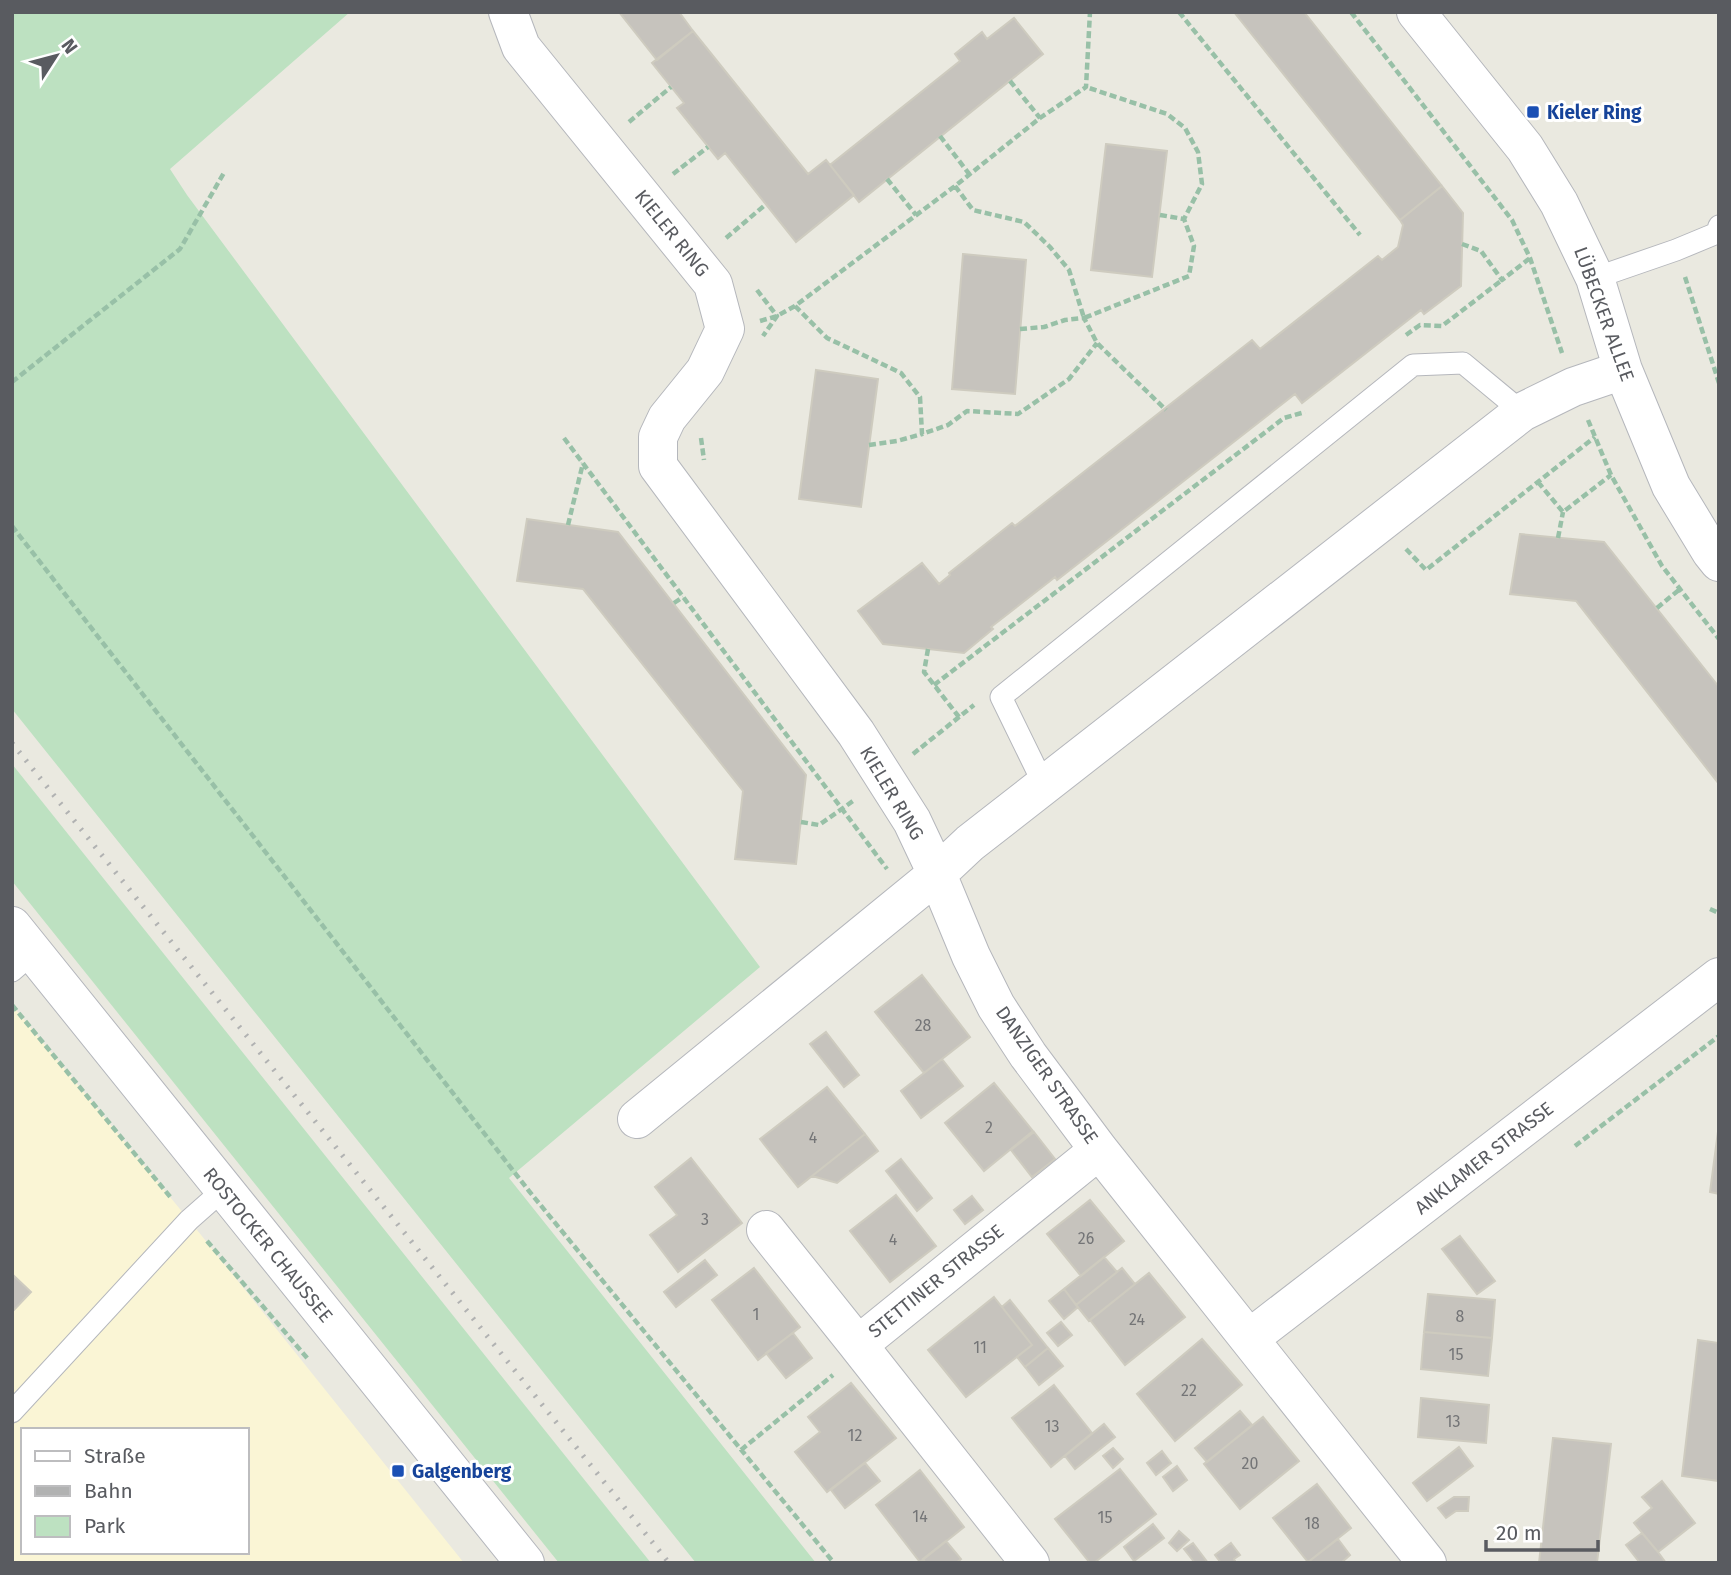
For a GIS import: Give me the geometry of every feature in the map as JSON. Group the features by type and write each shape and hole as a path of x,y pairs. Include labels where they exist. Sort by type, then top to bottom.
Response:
{"street":[{"name":"KIELER RING","path":"508,12 522,47 713,284 741,337 705,371 667,418 658,437 658,466 856,733 912,821 923,886"},
{"name":"LÜBECKER ALLEE","path":"1416,12 1525,148 1559,203 1595,278 1623,370 1671,486 1719,562"},
{"path":"637,1119 923,886 970,843 1522,412 1573,387 1623,370"},
{"name":"DANZIGER STRASSE","path":"923,886 971,956 996,1006 1028,1055 1099,1150 1427,1563"},
{"name":"ROSTOCKER CHAUSSEE","path":"19,950 223,1190 523,1562"},
{"name":"ANKLAMER STRASSE","path":"1250,1338 1719,977"},
{"name":"STETTINER STRASSE","path":"1030,1563 861,1348 1099,1150"},
{"path":"766,1230 861,1348"}],"lane":[{"path":"1595,278 1676,250 1718,230"},
{"path":"1044,785 1001,697 1413,365 1463,363 1522,412"},
{"path":"12,1412 189,1220 223,1190"}],"path":[{"path":"1086,87 1090,12"},
{"path":"1179,12 1360,235"},
{"path":"1351,12 1512,220 1530,258 1573,387 1611,475 1662,566 1719,639"},
{"path":"1010,81 1040,118"},
{"path":"626,125 671,87"},
{"path":"741,337 795,306 956,186 1040,118 1086,87"},
{"path":"1020,329 1084,318 1189,276 1194,246 1184,219 1202,184 1198,152 1185,128 1167,114 1086,87"},
{"path":"940,136 970,175"},
{"path":"668,179 709,147"},
{"path":"12,382 180,249 225,171"},
{"path":"887,179 916,215"},
{"path":"956,186 973,210 1024,222 1050,247 1069,270 1084,318 1097,342 1166,410"},
{"path":"720,243 765,205"},
{"path":"1160,215 1184,219"},
{"path":"1462,244 1480,251 1502,280"},
{"path":"1676,250 1719,383"},
{"path":"1399,340 1420,325 1442,326 1530,258"},
{"path":"795,306 827,338 901,373 920,397 922,434"},
{"path":"741,337 777,316"},
{"path":"869,445 897,441 948,425 967,411 1018,414 1069,379 1097,342"},
{"path":"934,685 1284,418 1308,412"},
{"path":"701,437 705,467"},
{"path":"1381,522 1426,570 1595,437"},
{"path":"564,438 762,703 923,886"},
{"path":"568,525 583,463"},
{"path":"1558,538 1563,512 1611,475"},
{"path":"1538,482 1563,512"},
{"path":"12,527 528,1191 834,1563"},
{"path":"1657,608 1680,589"},
{"path":"674,603 683,597"},
{"path":"929,649 924,672 959,717"},
{"path":"755,708 762,703"},
{"path":"1710,909 1719,913"},
{"path":"12,1005 189,1220 313,1365"},
{"path":"1575,1146 1719,1036"},
{"path":"741,1450 861,1348"}],"shaded area":[{"path":"12,1005 189,1220 464,1563 12,1563"}],"green space":[{"path":"12,12 350,12 170,169 760,967 509,1178 816,1563 696,1563 12,709"},
{"path":"12,764 651,1563 559,1563 12,881"}],"building":[{"path":"619,12 679,12 693,31 657,60"},
{"path":"1234,12 1304,12 1442,186 1400,220"},
{"path":"1014,18 1043,54 859,202 830,165 960,61 955,54 982,32 987,39"},
{"path":"693,31 808,174 826,160 854,195 796,242 725,153 718,159 677,108 684,103 652,63"},
{"path":"1106,144 1167,151 1152,277 1091,270"},
{"path":"1442,186 1463,213 1461,286 1424,314 1421,310 1302,403 1295,394 1057,580 1055,577 991,627 993,629 964,653 883,644 858,611 922,563 939,584 1012,523 1015,526 1252,340 1260,349 1378,256 1382,260 1398,247 1403,225 1400,220"},
{"path":"963,254 1026,260 1015,394 952,389"},
{"path":"816,370 878,379 861,507 799,499"},
{"path":"527,519 618,532 806,775 796,864 735,859 743,791 583,589 517,581"},
{"path":"1520,534 1604,542 1719,687 1719,784 1576,601 1510,594"},
{"path":"922,975 970,1037 924,1073 875,1012"},
{"path":"826,1032 859,1075 844,1087 810,1044"},
{"path":"942,1059 963,1086 921,1118 901,1091"},
{"path":"994,1083 1033,1131 984,1171 945,1123"},
{"path":"827,1087 865,1134 798,1187 760,1139"},
{"path":"1719,1124 1719,1194 1710,1192"},
{"path":"1034,1132 1055,1159 1032,1177 1011,1150"},
{"path":"865,1134 878,1151 837,1183 812,1176"},
{"path":"691,1158 742,1223 678,1272 650,1235 677,1215 655,1187"},
{"path":"901,1159 932,1198 917,1211 886,1171"},
{"path":"896,1195 936,1246 890,1282 850,1231"},
{"path":"972,1196 983,1210 965,1224 954,1210"},
{"path":"1090,1200 1124,1241 1081,1276 1047,1234"},
{"path":"1460,1236 1495,1281 1477,1294 1442,1249"},
{"path":"1104,1257 1117,1272 1076,1305 1064,1289"},
{"path":"705,1260 717,1275 676,1307 664,1292"},
{"path":"754,1268 800,1327 758,1360 712,1300"},
{"path":"1122,1268 1135,1284 1089,1321 1076,1305"},
{"path":"1149,1273 1185,1317 1125,1365 1090,1320"},
{"path":"12,1274 31,1292 12,1312"},
{"path":"1064,1289 1078,1307 1064,1319 1049,1301"},
{"path":"1428,1294 1495,1300 1492,1338 1424,1332"},
{"path":"994,1297 1032,1345 966,1397 928,1350"},
{"path":"1010,1300 1048,1348 1025,1367 1017,1357 1032,1345 1002,1307"},
{"path":"1061,1322 1072,1335 1058,1346 1047,1333"},
{"path":"1424,1332 1492,1338 1488,1376 1421,1369"},
{"path":"793,1333 812,1358 786,1378 766,1353"},
{"path":"1202,1339 1242,1385 1175,1441 1137,1394"},
{"path":"1698,1340 1719,1343 1719,1481 1682,1476"},
{"path":"1048,1348 1063,1366 1039,1385 1025,1367"},
{"path":"851,1383 896,1438 827,1492 795,1452 820,1432 808,1417"},
{"path":"1054,1385 1092,1433 1051,1467 1012,1418"},
{"path":"1421,1398 1489,1405 1486,1443 1418,1437"},
{"path":"1240,1411 1252,1425 1207,1462 1195,1448"},
{"path":"1263,1417 1299,1461 1240,1509 1204,1464"},
{"path":"1104,1424 1115,1437 1075,1469 1065,1456"},
{"path":"1553,1438 1611,1444 1597,1563 1539,1563"},
{"path":"1459,1447 1473,1466 1427,1501 1413,1483"},
{"path":"1113,1448 1123,1459 1113,1468 1103,1456"},
{"path":"1162,1451 1171,1463 1156,1475 1147,1463"},
{"path":"865,1463 880,1481 845,1508 831,1490"},
{"path":"1177,1466 1187,1480 1173,1491 1163,1477"},
{"path":"1120,1469 1156,1514 1094,1563 1090,1563 1055,1519"},
{"path":"920,1470 964,1527 920,1562 876,1505"},
{"path":"1662,1481 1695,1523 1658,1552 1634,1523 1652,1508 1642,1497"},
{"path":"1317,1484 1351,1528 1308,1562 1273,1518"},
{"path":"1454,1497 1469,1497 1468,1511 1456,1511 1446,1518 1438,1508"},
{"path":"1153,1524 1164,1538 1134,1561 1124,1547"},
{"path":"1179,1531 1189,1540 1177,1551 1169,1543"},
{"path":"1642,1533 1666,1563 1640,1563 1626,1545"},
{"path":"1338,1539 1350,1555 1341,1563 1307,1563"},
{"path":"946,1541 961,1559 956,1563 926,1563 923,1559"},
{"path":"1193,1543 1208,1563 1195,1563 1184,1549"},
{"path":"1231,1543 1240,1555 1234,1559 1236,1563 1221,1563 1215,1555"}],"railway":[{"path":"12,743 669,1563"}],"place":[{"name":"Kieler Ring","path":"1533,112"},
{"name":"Galgenberg","path":"398,1471"}]}
